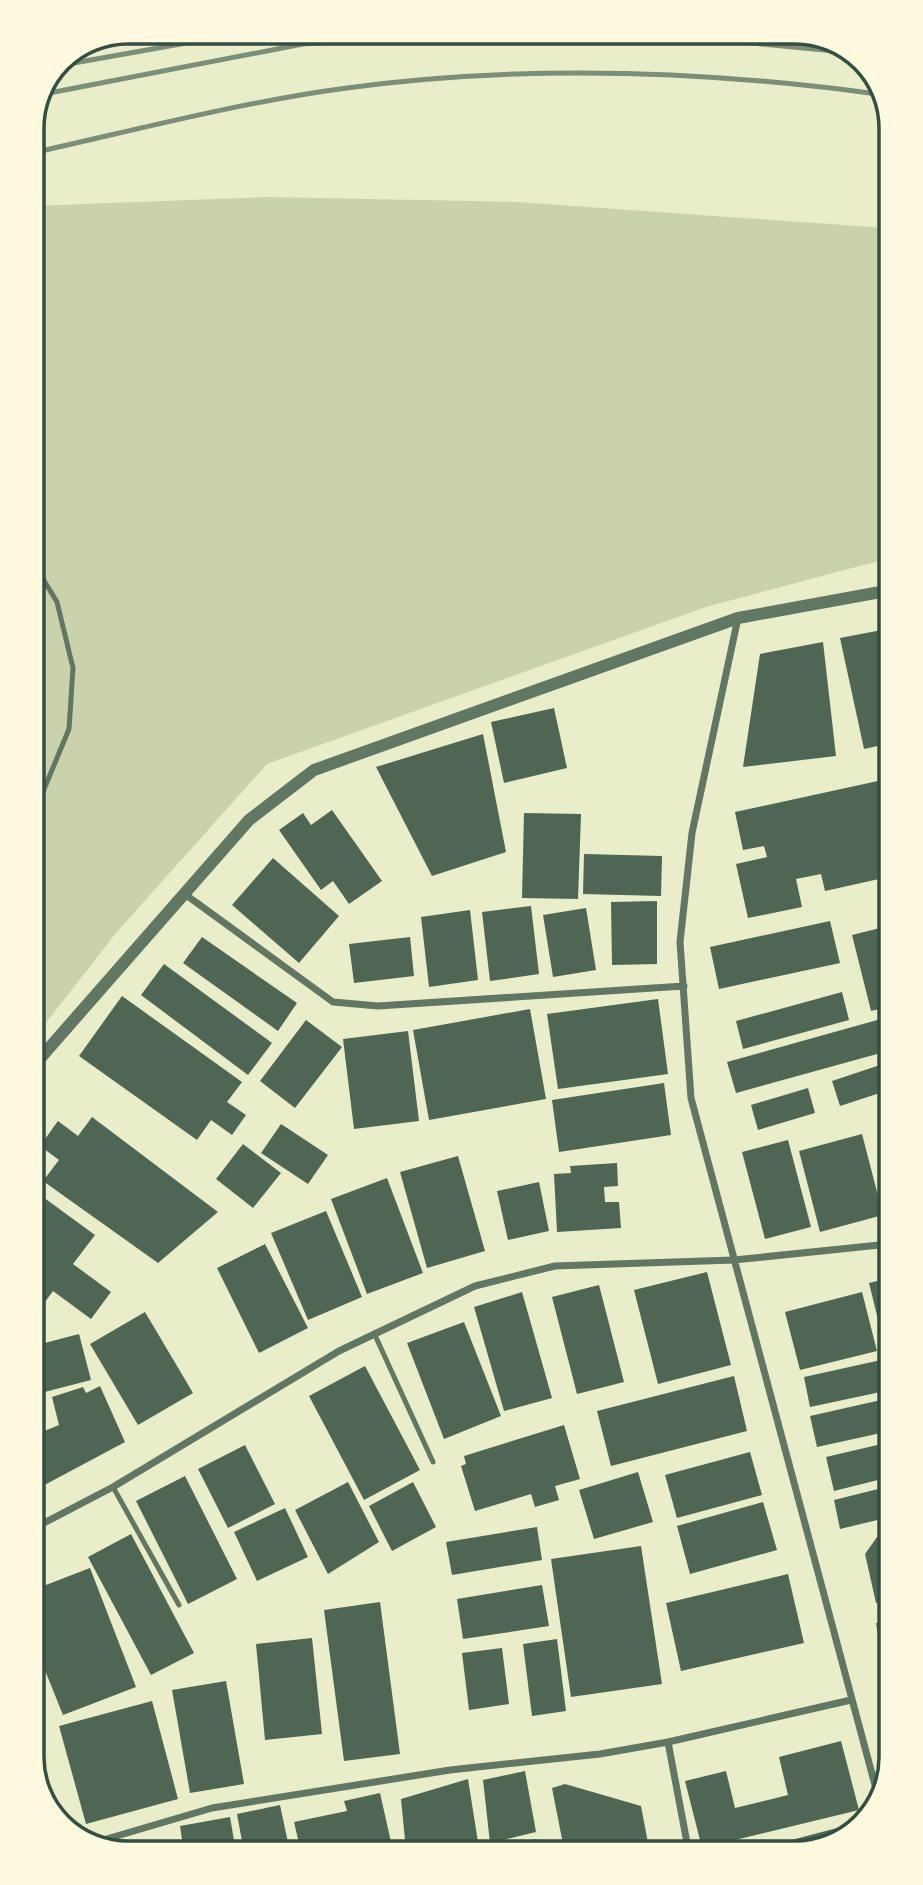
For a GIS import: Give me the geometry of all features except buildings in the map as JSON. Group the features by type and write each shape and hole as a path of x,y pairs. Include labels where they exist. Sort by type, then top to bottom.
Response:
{"street":[{"path":"44,1054 249,820 314,770 738,618 879,592"},
{"path":"738,618 692,833 680,942 691,1098 874,1785"},
{"path":"186,895 333,1002 378,1006 684,986"},
{"path":"44,1522 113,1487 327,1358 475,1286 555,1266 670,1260 734,1260 879,1245"},
{"path":"107,1839 212,1808 450,1770 600,1754 668,1742 851,1700"},
{"path":"668,1742 687,1841"}],"lane":[{"path":"44,581 57,602 73,668 69,729 44,788"},
{"path":"374,1333 433,1462"},
{"path":"113,1487 179,1605"}],"green space":[{"path":"266,197 517,202 879,228 879,561 706,607 267,764 116,933 44,1025 44,206"}],"railway":[{"path":"75,63 181,44"},
{"path":"51,93 303,44"},
{"path":"762,44 829,51"},
{"path":"44,150 307,94 414,80 482,75 683,75 872,94"}]}
